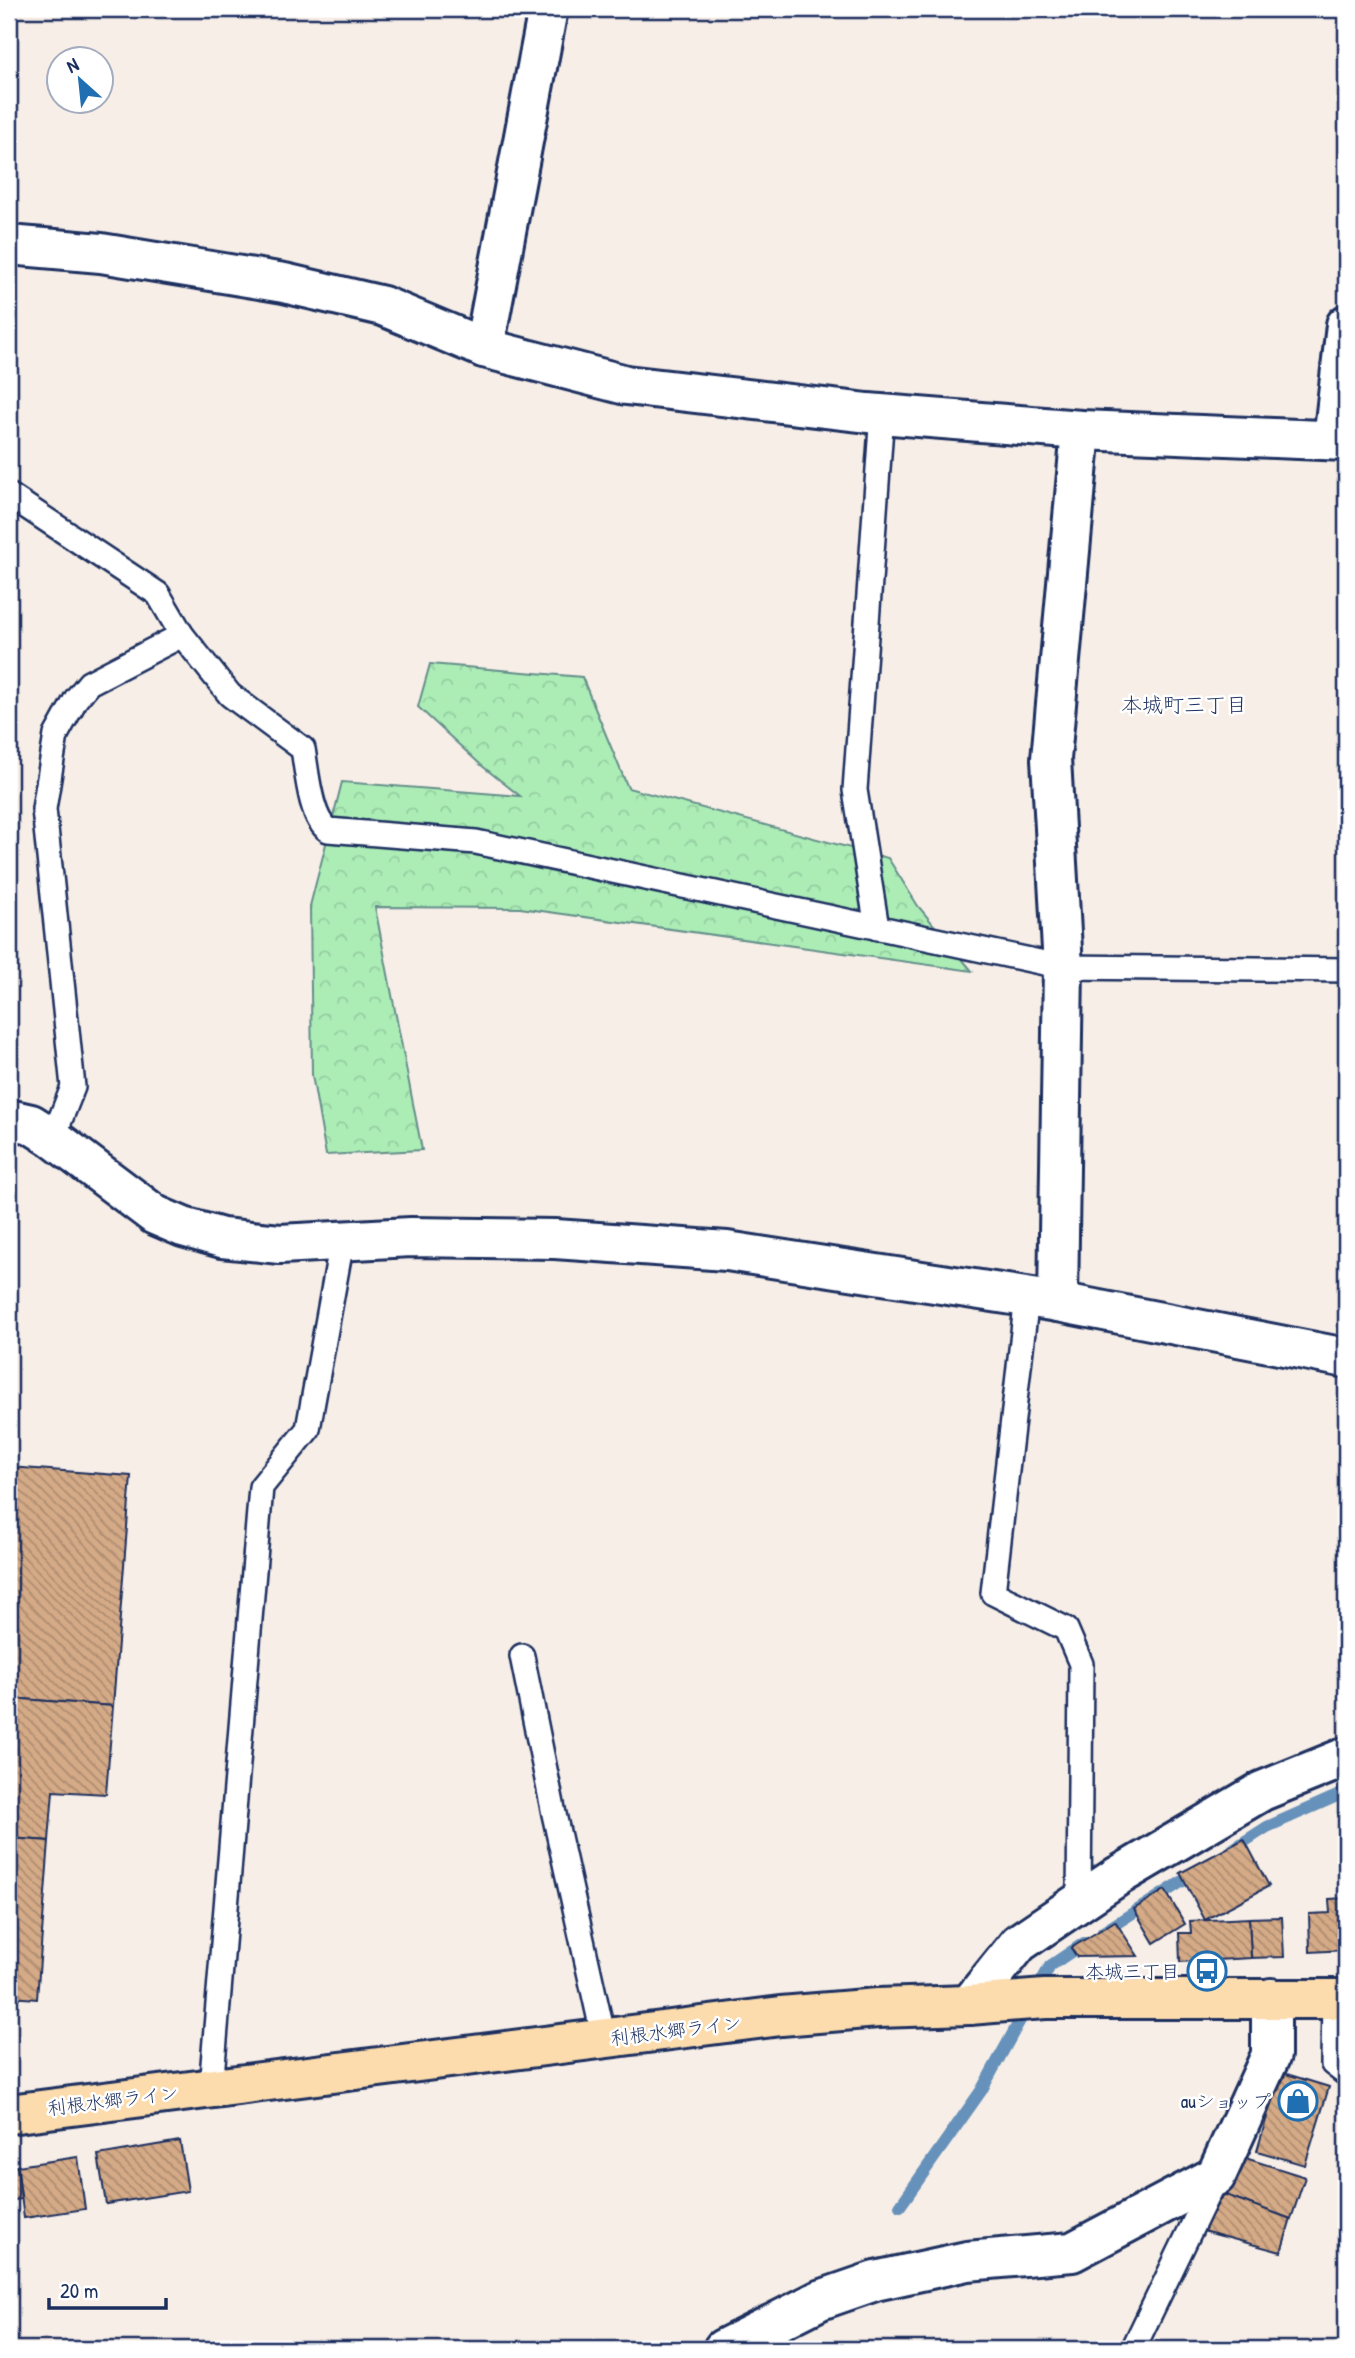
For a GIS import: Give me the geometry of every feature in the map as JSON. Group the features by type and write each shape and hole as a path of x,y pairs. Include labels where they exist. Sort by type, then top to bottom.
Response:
{"highway":[{"name":"利根水郷ライン","path":"9,2114 781,2016 1045,1999 1340,1998"}],"street":[{"path":"484,348 548,9"},
{"path":"9,245 101,253 284,283 383,306 484,348 626,386 868,413 1081,430 1340,441 1346,325"},
{"path":"1043,1300 1063,967 1051,759 1081,430"},
{"path":"9,1118 31,1124 155,1215 183,1227 222,1238 280,1244 411,1237 555,1239 727,1251 1043,1300 1346,1358"},
{"path":"969,2005 1019,1943 1118,1875 1262,1791 1346,1757"},
{"path":"723,2349 820,2300 875,2281 967,2261 1072,2252 1216,2176 1271,2055 1271,1998"}],"lane":[{"path":"877,928 855,790 881,427"},
{"path":"9,495 158,594 182,635 230,695 303,749 314,809 320,824 328,830 476,842 1063,967 1346,970"},
{"path":"53,1139 73,1087 44,809 57,735 76,699 89,683 182,635"},
{"path":"211,2088 261,1487 308,1429 342,1241"},
{"path":"1043,1300 993,1593 1066,1629 1081,1664 1079,1902"},
{"path":"523,1656 554,1814 604,2039"},
{"path":"1340,1998 1333,2064 1346,2074"},
{"path":"1133,2349 1216,2176"}],"green space":[{"path":"430,664 582,677 628,788 888,858 918,906 972,971 520,908 375,907 422,1150 326,1155 312,1075 310,906 342,782 520,796 481,765 418,707"}],"building":[{"path":"9,1467 131,1476 113,1706 9,1698"},
{"path":"9,1698 113,1706 106,1794 53,1791 49,1841 9,1838"},
{"path":"9,1838 49,1841 37,1999 9,1997"},
{"path":"1244,1839 1269,1886 1205,1920 1180,1873"},
{"path":"1165,1890 1185,1924 1154,1943 1134,1909"},
{"path":"1346,1898 1346,1950 1310,1952 1309,1914 1330,1913 1329,1899"},
{"path":"1282,1917 1284,1957 1251,1958 1249,1918"},
{"path":"1249,1918 1251,1958 1180,1962 1179,1933 1191,1933 1190,1921"},
{"path":"1115,1921 1138,1956 1077,1957 1071,1948"},
{"path":"1280,2072 1329,2087 1305,2165 1257,2151"},
{"path":"180,2141 188,2191 106,2204 98,2155"},
{"path":"1239,2156 1305,2177 1291,2219 1223,2194"},
{"path":"78,2157 85,2209 24,2218 17,2166"},
{"path":"17,2166 21,2199 9,2201 9,2167"},
{"path":"1223,2194 1291,2219 1281,2252 1203,2231"}],"waterway":[{"path":"1233,1849 1267,1827 1346,1792"},
{"path":"1103,1932 1197,1872"},
{"path":"900,2206 981,2091 1050,1966 1084,1943"}],"place":[{"name":"本城三丁目","path":"1207,1971"},
{"name":"auショップ","path":"1298,2101"}],"district":[{"name":"本城町三丁目","path":"1184,704"}]}
